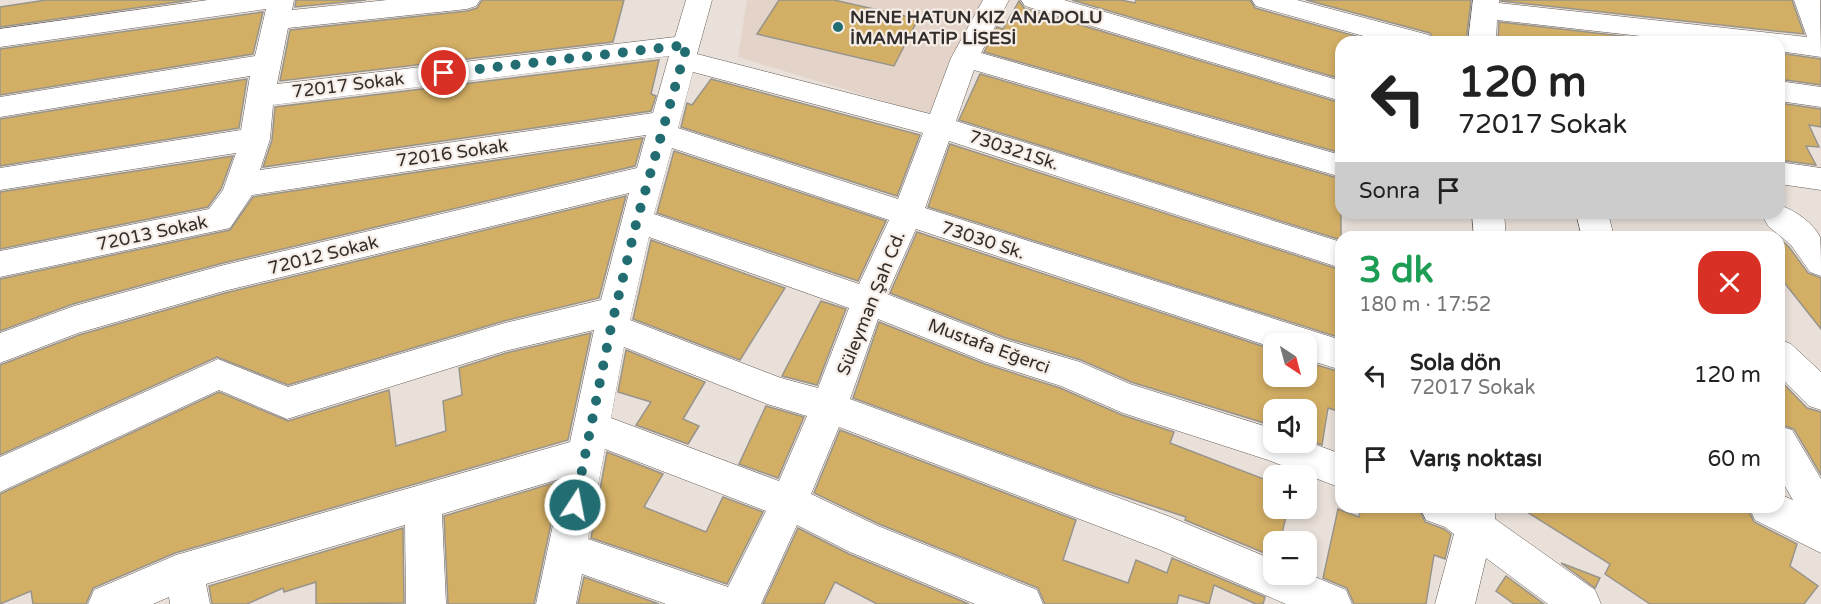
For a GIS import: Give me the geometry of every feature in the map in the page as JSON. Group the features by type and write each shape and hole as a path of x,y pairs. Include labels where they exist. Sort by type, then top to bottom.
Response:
{"street":[{"path":"0,38 276,7 467,0"},
{"path":"556,604 613,319 637,220 699,0"},
{"name":"Süleyman Şah Cd.","path":"741,604 789,502 829,407 868,301 907,215 965,58 996,0"},
{"path":"1034,0 1335,89"},
{"path":"1265,0 1397,36"},
{"path":"1808,0 1821,39"},
{"path":"1483,36 1486,5 1731,36"},
{"name":"72013 Sokak","path":"0,264 219,219 237,194 255,139 260,96 268,63 276,7"},
{"path":"1785,43 1821,48"},
{"name":"72017 Sokak","path":"260,96 685,52"},
{"name":"730321Sk.","path":"685,52 940,127 1335,253"},
{"path":"965,58 1335,164"},
{"path":"0,107 268,63"},
{"path":"1785,92 1821,97"},
{"name":"72016 Sokak","path":"239,184 664,128"},
{"name":"73030 Sk.","path":"664,128 907,215 1271,333"},
{"path":"0,179 255,139"},
{"path":"1785,174 1821,179"},
{"name":"72012 Sokak","path":"0,348 74,320 224,278 651,176"},
{"path":"1781,219 1802,236 1821,263"},
{"name":"Mustafa Eğerci","path":"637,220 868,301 998,352 1068,373 1123,397 1270,444 1335,469"},
{"path":"0,476 218,374 287,403 505,337 613,319 779,393 829,407 1168,534 1332,604"},
{"name":"73030 Sk.","path":"1317,348 1335,353"},
{"path":"1785,360 1821,395"},
{"path":"108,604 187,588 588,440 789,502 864,539 1023,604"},
{"path":"1785,452 1821,514"},
{"path":"423,501 426,604"},
{"path":"1455,513 1477,517 1581,604"},
{"path":"1779,513 1821,535"},
{"path":"1455,604 1477,517"},
{"path":"567,550 722,604"}],"shaded area":[{"path":"747,0 986,0 936,117 738,57"}],"building":[{"path":"46,0 192,0 0,27 0,7"},
{"path":"296,0 366,0 295,7"},
{"path":"482,0 624,0 613,42 280,81 290,30 467,11 477,8"},
{"name":"NENE HATUN KIZ ANADOLU İMAMHATİP LİSESİ","path":"779,0 834,0 918,19 894,66 757,34"},
{"path":"1072,0 1121,0 1135,3 1136,0 1250,0 1255,8 1355,36 1335,36 1335,77"},
{"path":"1306,0 1471,0 1467,36 1432,36 1430,33"},
{"path":"1792,0 1804,34 1501,1"},
{"path":"1019,1 1024,8 1335,101 1335,151 984,52 997,27 1003,29"},
{"path":"263,12 253,54 0,95 0,49"},
{"path":"1499,22 1622,36 1498,36"},
{"path":"1785,54 1821,59 1821,85 1785,80"},
{"path":"659,60 651,94 656,96 651,111 263,167 272,140 275,107"},
{"path":"980,74 1335,177 1335,219 1341,219 1341,231 1335,231 1335,238 959,120"},
{"path":"247,79 239,128 0,166 0,119"},
{"path":"711,79 920,135 897,196 681,127 687,103 692,105"},
{"path":"1785,104 1821,109 1821,127 1809,125 1819,147 1806,146 1816,165 1785,161"},
{"path":"643,138 635,166 223,263 73,304 0,331 0,279 230,230 253,197"},
{"path":"950,144 1335,268 1335,336 928,207"},
{"path":"674,151 886,221 858,281 657,213"},
{"path":"233,156 221,189 208,207 0,249 0,192"},
{"path":"626,196 599,298 504,321 288,385 217,357 0,455 0,365 79,335 225,293"},
{"path":"917,232 1263,346 1263,387 1317,387 1317,365 1335,370 1335,410 1328,408 1322,445 1317,443 1317,399 1263,399 1263,423 1131,382 1081,360 1003,337 890,293"},
{"path":"651,240 785,288 740,360 633,319"},
{"path":"1785,243 1808,273 1821,278 1821,329 1785,284"},
{"path":"821,301 846,309 817,385 782,376"},
{"path":"879,322 985,364 1060,388 1122,415 1174,432 1170,443 1263,479 1263,519 1285,519 1283,531 1263,531 1263,552 1185,520 1186,517 1095,487 853,398"},
{"path":"591,333 568,440 175,553 93,588 86,604 33,604 31,591 0,604 0,494 219,392 288,421 389,390 396,446 446,431 443,401 462,395 459,368 506,353"},
{"path":"626,350 705,382 683,419 699,426 688,444 636,425 651,402 618,392"},
{"path":"1785,385 1807,408 1821,412 1821,475 1794,429 1785,426"},
{"path":"766,406 804,417 778,478 739,464"},
{"path":"840,430 1076,520 1063,560 1128,583 1136,560 1167,573 1172,558 1265,597 1263,604 1256,604 1214,585 1209,604 1179,595 1177,604 1045,604 1038,588 879,524 814,493"},
{"path":"607,452 663,474 644,507 706,532 723,497 763,512 727,584 591,538"},
{"path":"560,481 534,604 448,604 444,516"},
{"path":"1337,513 1348,513 1359,517 1360,513 1421,513 1425,522 1451,534 1445,559 1434,555 1426,604 1354,604 1347,588 1323,578"},
{"path":"1529,513 1750,513 1754,522 1797,544 1790,566 1818,586 1804,604 1650,604 1605,574 1610,564"},
{"path":"403,528 404,603 316,604 316,582 284,592 283,588 247,604 212,604 209,586"},
{"path":"798,528 849,554 969,604 877,604 835,582 824,604 763,604"},
{"path":"1561,563 1600,578 1595,588"},
{"path":"1506,576 1544,604 1514,604 1496,591"},
{"path":"584,577 659,604 578,604"}],"place":[{"name":"NENE HATUN KIZ ANADOLU İMAMHATİP LİSESİ","path":"838,27"}],"route":[{"path":"444,73 687,45 637,220 611,327 575,505"}]}
